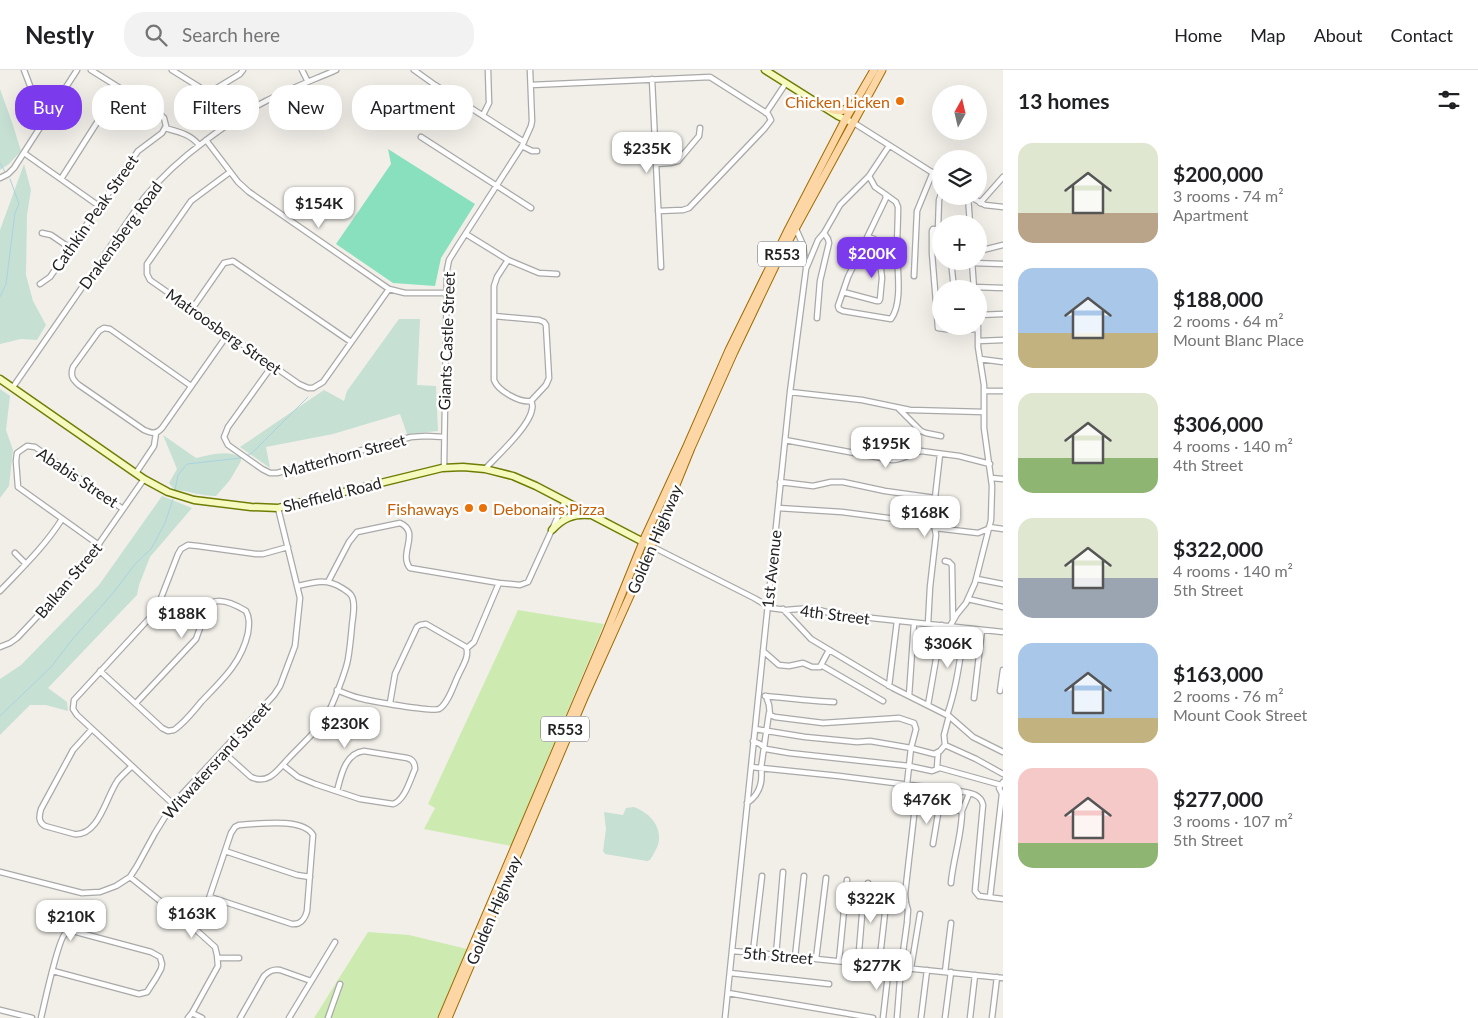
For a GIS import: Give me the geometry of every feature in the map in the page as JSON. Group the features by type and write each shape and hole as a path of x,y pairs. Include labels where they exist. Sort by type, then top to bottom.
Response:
{"main road":[{"name":"Golden Highway","path":"442,1018 643,542 729,350 753,298 845,120 874,70"},
{"name":"Golden Highway","path":"448,1018 651,546 691,448 734,352 778,262 882,70"},
{"path":"819,104 838,112 846,109 856,101"}],"street":[{"path":"24,70 30,85"},
{"path":"68,85 77,70"},
{"path":"91,70 114,85"},
{"path":"172,70 209,91 219,88 240,74 242,70"},
{"path":"302,70 308,82"},
{"name":"Drakensberg Road","path":"13,388 144,198 173,166 227,124 249,110 266,100 336,70"},
{"path":"414,70 483,115 532,151 537,151"},
{"path":"483,115 489,103 488,70"},
{"name":"Giants Castle Street","path":"444,468 445,293 449,260 523,144 532,121 530,70"},
{"path":"765,70 932,171"},
{"path":"531,85 712,78 766,112 770,118 769,123 689,208 658,211"},
{"path":"652,79 661,267"},
{"path":"766,112 786,83"},
{"path":"164,118 166,122 165,128 187,135 199,145"},
{"name":"Cathkin Peak Street","path":"40,284 50,277 138,151 162,133 165,128"},
{"path":"656,164 678,161 699,136 700,128"},
{"path":"0,178 11,172 39,130"},
{"path":"61,179 92,130"},
{"path":"421,136 531,208"},
{"path":"206,140 238,182 249,192 388,289 405,293 445,293"},
{"name":"1st Avenue","path":"726,1018 780,482 806,269 818,240 840,205 869,176 889,146"},
{"path":"24,153 99,206"},
{"name":"Matroosberg Street","path":"230,172 191,201 147,264 150,280 272,366 308,388 313,388 323,382 388,289"},
{"path":"914,276 917,211 932,174"},
{"path":"869,176 875,187 885,194 896,202 898,207 897,249 899,287 892,318 839,309 838,306 883,205 885,194"},
{"path":"987,195 1003,177"},
{"path":"986,205 1003,207"},
{"path":"796,229 803,245 806,269"},
{"path":"42,233 51,235 70,248"},
{"path":"817,318 820,281 829,243 824,233"},
{"path":"466,234 508,260 539,273 557,274"},
{"path":"843,292 877,301 880,299 882,278 878,243 868,236"},
{"path":"987,248 1003,245"},
{"path":"494,316 540,320 546,325 550,378 546,385 531,400 523,401 502,391 495,384 493,375 494,316 495,282 508,260"},
{"path":"192,309 224,264 234,261 351,342"},
{"path":"987,263 1003,264"},
{"path":"987,288 1003,288"},
{"path":"987,315 1003,314"},
{"path":"156,433 144,430 80,385 72,377 73,367 99,331 104,328 110,329 191,386"},
{"path":"136,473 154,446 156,433 162,428 228,334"},
{"path":"950,626 968,599 977,579 991,520 990,464 984,428 985,391 978,335"},
{"path":"978,341 1003,340"},
{"path":"980,359 1003,362"},
{"name":"Matterhorn Street","path":"272,366 228,427 224,437 228,445 267,472 277,473 411,437 444,437"},
{"name":"Sheffield Road","path":"0,379 144,479 168,492 194,500 258,508 278,508 412,474 444,468 485,469 513,476 565,500 651,546"},
{"path":"985,391 1003,391"},
{"path":"790,392 862,400 910,410 984,412"},
{"path":"485,469 528,420 532,409 531,400"},
{"path":"897,407 924,432 941,436"},
{"path":"785,440 892,460 902,459 918,451 974,459 990,464"},
{"name":"Ababis Street","path":"99,545 18,487 17,453 27,446 41,450 124,509"},
{"path":"928,624 935,526 936,502 934,498 940,454"},
{"path":"991,478 1003,479"},
{"name":"Balkan Street","path":"0,646 10,643 17,638 80,571 144,479"},
{"path":"780,482 813,486 843,482 934,498"},
{"path":"328,582 349,542 357,532 400,523 409,531 410,535 406,560 410,568 520,585 528,582 565,500"},
{"name":"Witwatersrand Street","path":"0,872 82,893 108,890 130,877 165,814 274,695 280,686 295,646 300,598 278,508"},
{"path":"778,508 842,512 978,533 989,528 1003,529"},
{"path":"552,530 562,520 571,516 591,515"},
{"path":"0,591 52,535 62,520"},
{"path":"173,804 77,714 73,709 73,702 79,693 156,611 178,554 185,546 194,545 256,554 288,547"},
{"name":"4th Street","path":"651,546 771,608 811,608 834,614 1003,632"},
{"path":"14,553 26,564"},
{"path":"945,561 952,565 954,620"},
{"path":"977,579 1003,584"},
{"path":"222,751 251,777 261,780 271,777 324,720 329,712 348,660 354,603 352,595 340,586 328,582 318,581 298,586"},
{"path":"337,690 361,699 434,710 441,708 446,703 463,666 467,655 467,648 474,642 499,583"},
{"path":"968,599 1003,607"},
{"path":"100,671 162,728 168,731 176,728 228,674 238,660 246,643 250,620 246,611 219,600 211,602 196,639 136,703"},
{"path":"783,609 811,639 889,686 948,716 973,737 1003,752"},
{"path":"889,686 897,621"},
{"path":"909,696 914,623"},
{"path":"390,703 395,674 417,627 426,624 467,648"},
{"path":"928,706 942,625"},
{"path":"937,768 938,753 945,745 944,735 965,628"},
{"path":"974,698 982,630"},
{"path":"763,651 779,665 789,666 805,663 818,667 829,650"},
{"path":"821,665 883,701"},
{"path":"1000,691 1003,670"},
{"path":"758,696 780,696 834,702"},
{"path":"747,803 756,796 761,779 760,768 769,713 766,696"},
{"path":"769,713 775,717 823,723 899,718 914,723 916,729 911,748 907,784"},
{"path":"92,729 73,750 41,809 39,819 42,824 74,834 83,834 90,830 118,780 132,766"},
{"path":"755,729 832,740 870,742 911,748 934,754 938,753"},
{"path":"754,741 768,750 930,770 940,768 1002,783 990,897"},
{"path":"945,745 1003,774"},
{"path":"283,765 303,780 360,799 396,804 403,796 415,769 415,764 407,758 364,751 357,752 345,764 337,791"},
{"path":"751,767 907,784 975,795 982,799 983,805 975,891 979,896 1003,899"},
{"path":"950,882 960,833 962,811 969,794"},
{"path":"897,1018 901,967 908,923 905,894 915,807 918,804 962,811"},
{"path":"932,844 939,808"},
{"path":"194,928 204,914 232,830 239,825 291,823 309,829 313,835 306,914 302,920 294,924 210,897"},
{"path":"225,851 297,875 310,877"},
{"path":"776,955 783,872"},
{"path":"753,952 762,876"},
{"path":"795,956 804,876"},
{"path":"130,877 215,947 218,966 188,1018"},
{"path":"816,959 826,878"},
{"path":"838,961 847,880"},
{"path":"858,963 862,914 868,884"},
{"path":"879,965 888,887"},
{"path":"911,968 920,914"},
{"path":"945,972 951,923"},
{"path":"41,1018 53,971 62,938 67,933 72,931 156,954 161,959 162,964 150,988 146,993 139,994 53,971"},
{"path":"289,1018 334,942"},
{"name":"5th Street","path":"732,951 1000,977"},
{"path":"218,958 239,958"},
{"path":"883,1018 889,966"},
{"path":"240,1018 264,976 270,971 280,970 311,981"},
{"path":"921,1018 927,970"},
{"path":"945,1018 951,972"},
{"path":"730,973 829,984"},
{"path":"970,1018 974,975"},
{"path":"992,1018 1000,977"},
{"path":"328,1018 340,984"},
{"path":"728,993 874,1018"},
{"path":"0,1010 32,1018"},
{"path":"192,1013 202,1018"},
{"path":"726,1018 732,1018"}],"green space":[{"path":"0,89 21,151 9,164 0,170"},
{"path":"388,149 475,204 441,258 435,286 393,283 336,244 391,164"},
{"path":"24,164 31,190 27,215 26,275 33,301 46,325 37,340 21,339 0,344 0,230"},
{"path":"399,319 420,319 417,385 436,386 438,431 407,434 400,414 333,434 266,447 270,468 240,447 324,390 344,401 347,391"},
{"path":"0,389 10,396 6,430 13,450 9,486 0,498"},
{"path":"163,435 196,458 225,453 236,455 241,458 241,461 230,480 216,496 175,490 169,483 177,469"},
{"path":"162,496 192,508 150,557 137,595 48,688 67,702 68,711 46,705 30,705 0,735 0,679 21,665 99,585"},
{"path":"518,610 604,624 511,846 424,829 435,808 428,804"},
{"path":"634,807 650,817 659,832 658,845 650,860 647,861 605,854 603,851 606,829 604,812 623,815 626,808"},
{"path":"368,932 409,935 467,949 439,1018 314,1018"}],"waterway":[{"path":"0,163 5,172"},
{"path":"0,297 6,284 15,213 19,204 10,179"},
{"path":"246,456 252,453 308,397"},
{"path":"175,490 178,475 187,464 241,458"},
{"path":"0,716 51,667 136,563 151,549 165,523 173,499"}],"place":[{"name":"Chicken Licken","path":"900,101"},
{"name":"Fishaways","path":"469,508"},
{"name":"Debonairs Pizza","path":"483,508"}]}
